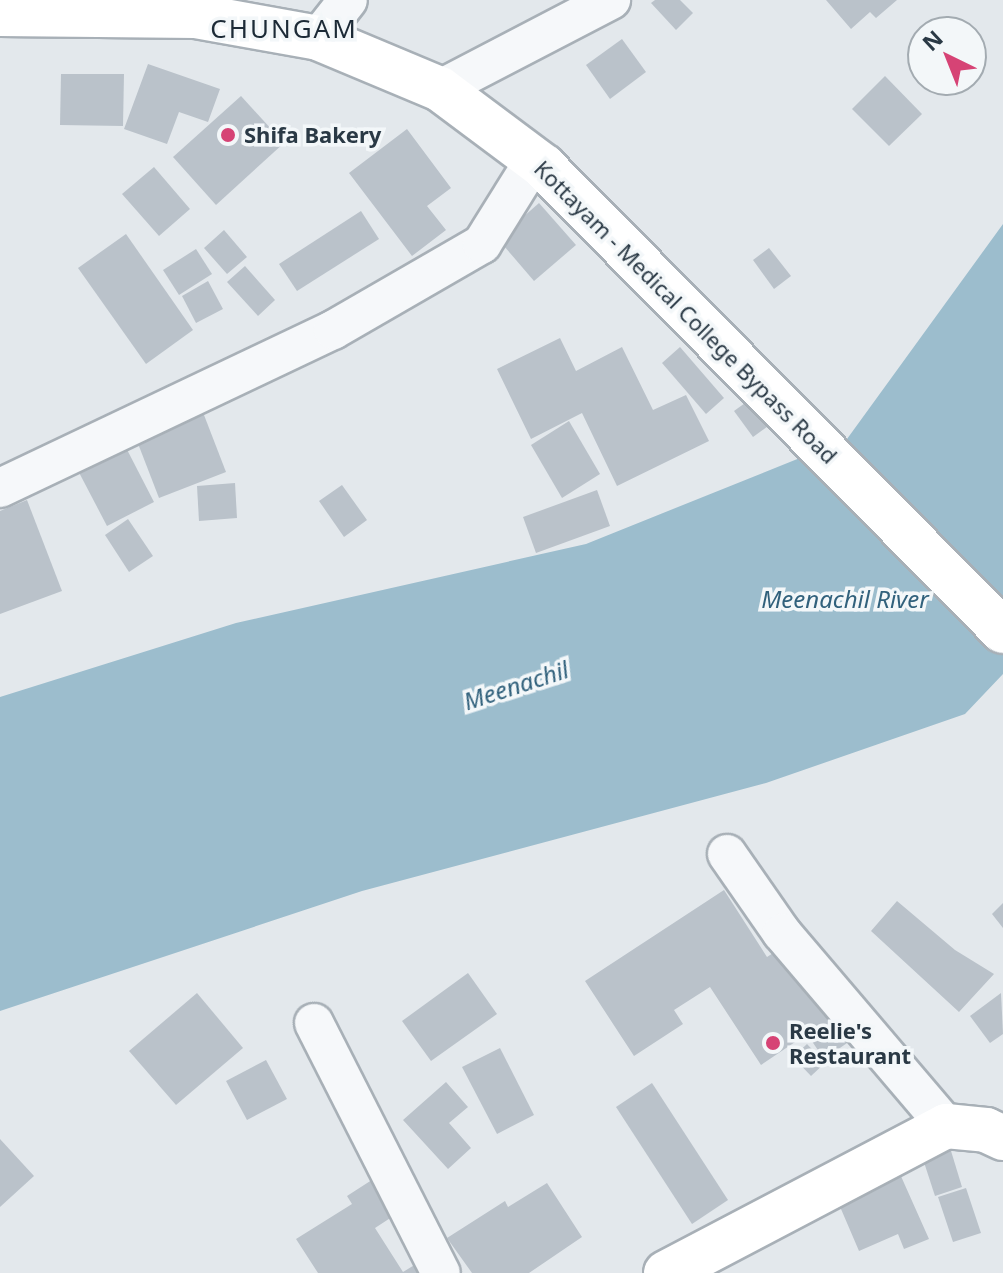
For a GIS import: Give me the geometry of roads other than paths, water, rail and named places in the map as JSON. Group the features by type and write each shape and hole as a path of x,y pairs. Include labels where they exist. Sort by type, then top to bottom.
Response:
{"main road":[{"name":"Kottayam - Medical College Bypass Road","path":"0,14 196,16 318,38 440,89 539,162 1003,631"},
{"path":"666,1273 946,1126 986,1130 1003,1138"}],"street":[{"path":"318,38 348,0"},
{"path":"440,89 611,0"},
{"path":"0,488 333,330 482,244 539,162"},
{"path":"727,854 782,933 946,1126"},
{"path":"314,1023 441,1273"}],"water":[{"name":"Meenachil River","path":"1003,224 1003,674 965,714 766,783 362,891 0,1011 0,697 236,623 586,544 847,439"}],"place":[{"name":"Shifa Bakery","path":"228,135"},
{"name":"Reelie's Restaurant","path":"773,1043"}],"district":[{"name":"CHUNGAM","path":"284,29"}],"water label":[{"name":"Meenachil","path":"516,685"}]}
